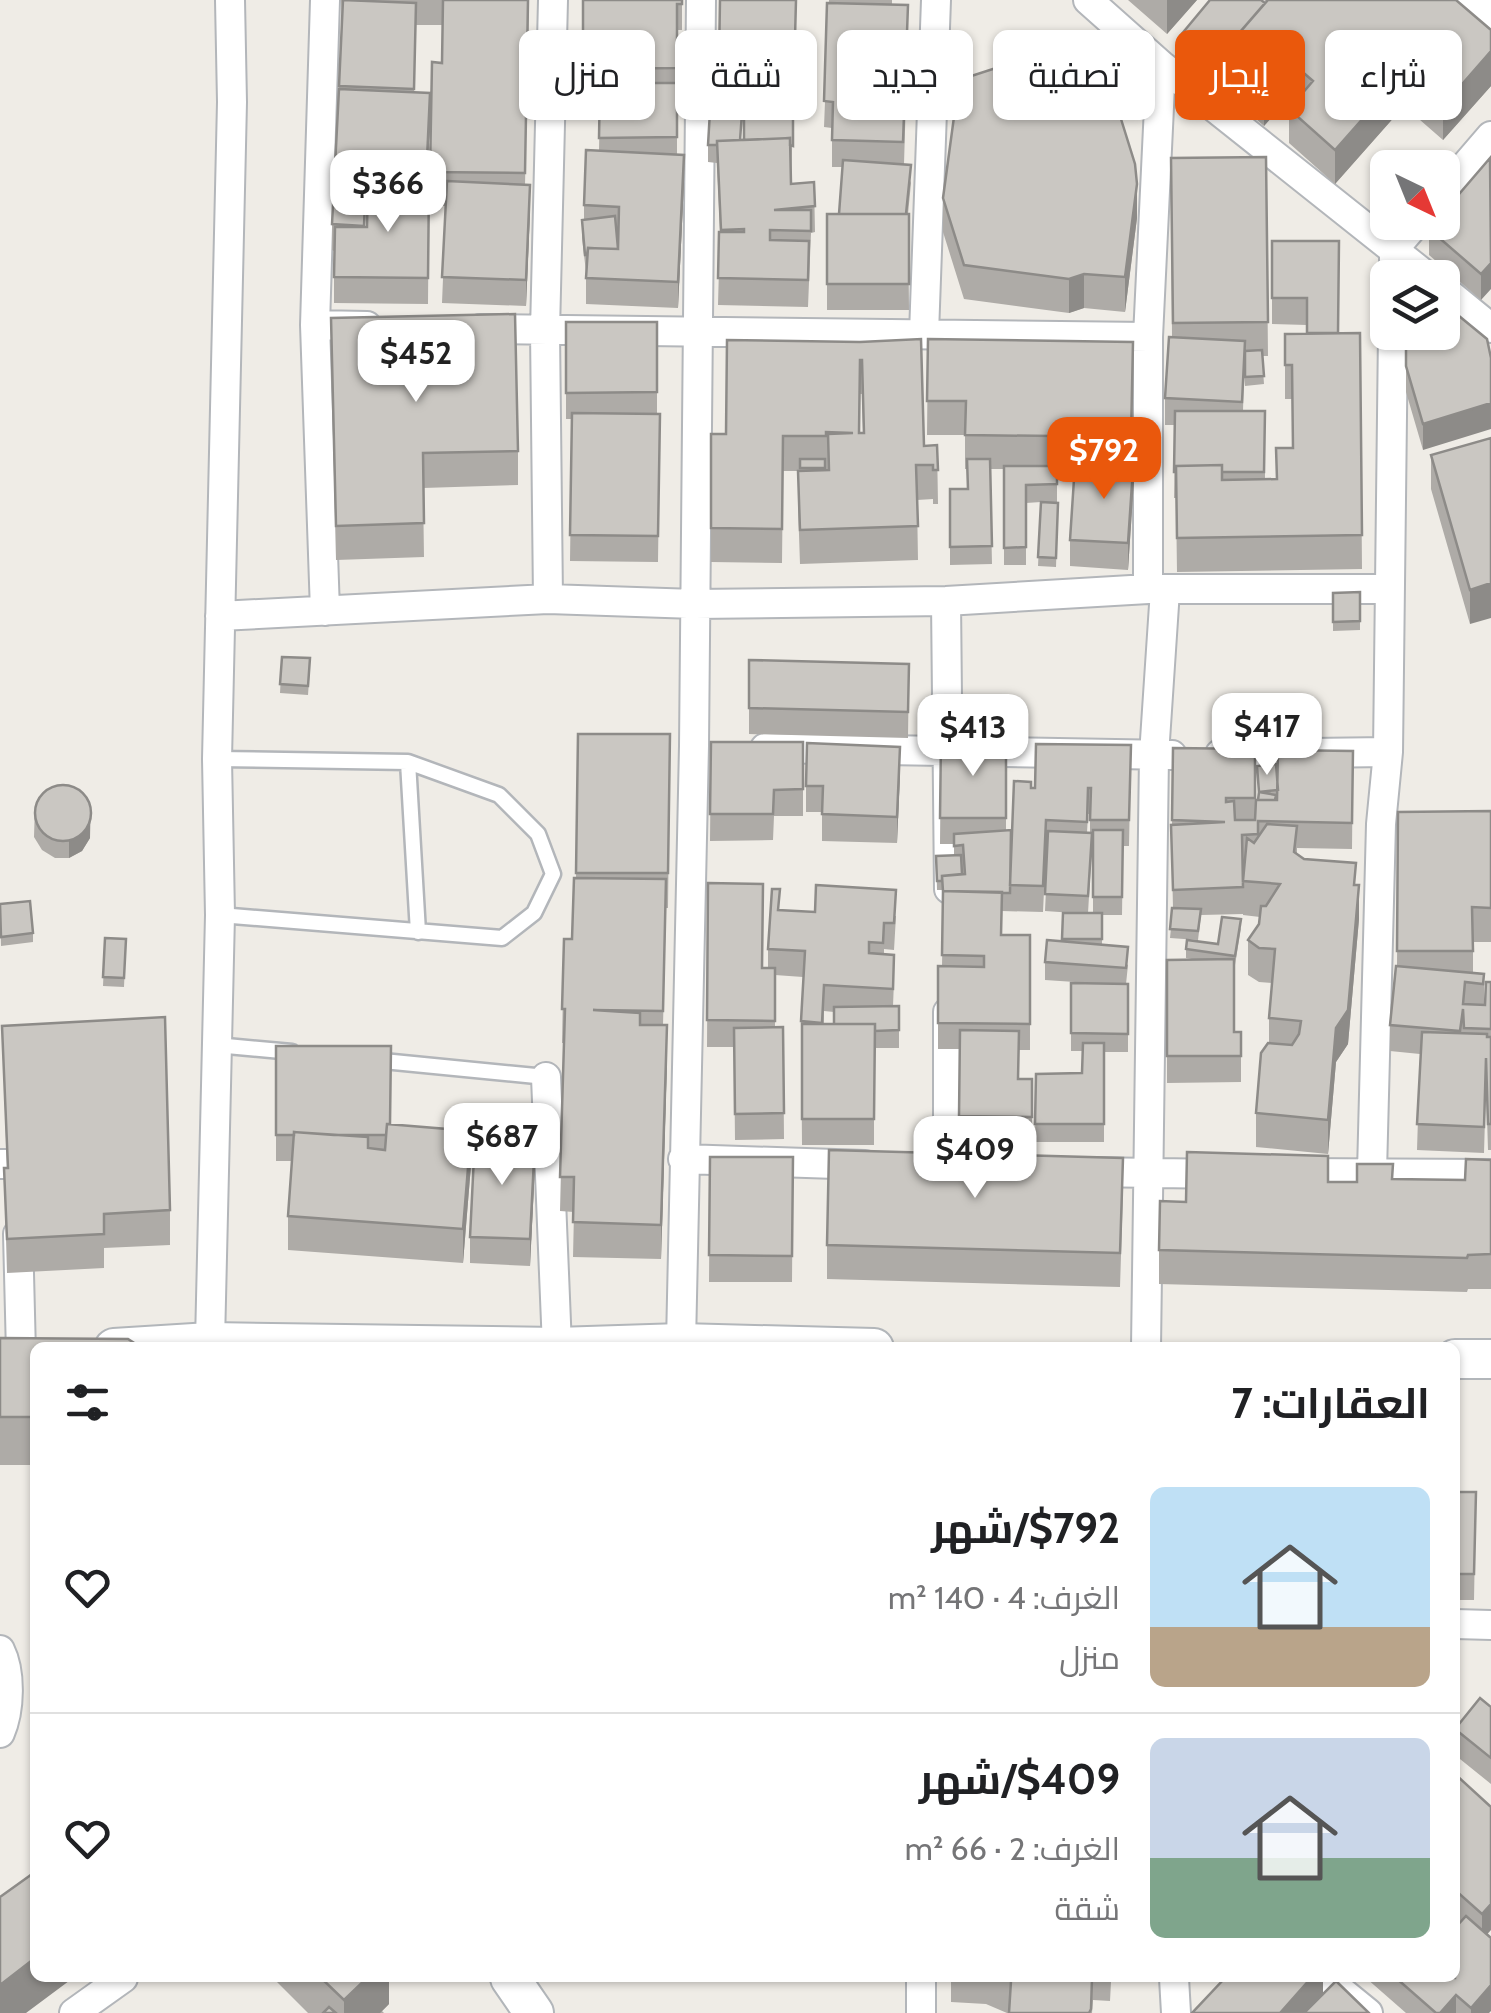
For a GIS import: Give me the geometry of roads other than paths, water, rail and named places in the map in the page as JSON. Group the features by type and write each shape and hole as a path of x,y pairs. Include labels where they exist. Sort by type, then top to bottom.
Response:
{"main road":[{"path":"1460,1359 1491,1360"}],"street":[{"path":"211,1342 230,0"},
{"path":"325,0 316,325 326,611"},
{"path":"548,599 545,330 553,0"},
{"path":"681,1342 682,1160 713,747 695,604 701,0"},
{"path":"924,334 936,0"},
{"path":"1088,0 1389,260"},
{"path":"1468,0 1491,17"},
{"path":"1146,1342 1156,590 1148,336 1160,64"},
{"path":"1460,172 1491,136"},
{"path":"1460,303 1491,328"},
{"path":"316,325 392,327"},
{"path":"449,328 1148,336"},
{"path":"1372,1172 1390,824 1393,350"},
{"path":"220,616 548,599 695,604 946,601 1156,590 1390,589"},
{"path":"946,601 949,910"},
{"path":"713,747 1154,755 1388,752"},
{"path":"948,989 948,1167"},
{"path":"546,1077 557,1342"},
{"path":"682,1160 891,1166"},
{"path":"13,1171 19,1352"},
{"path":"1068,1171 1491,1174"},
{"path":"1460,1624 1491,1625"},
{"path":"0,1650 7,1665 5,1722 0,1733"},
{"path":"74,2013 117,1982"},
{"path":"921,1982 921,2013"},
{"path":"1174,1982 1176,2013"},
{"path":"1329,1982 1368,2013"}],"lane":[{"path":"217,759 408,762 500,795 538,834 553,874 534,912 502,938 220,915"},
{"path":"408,762 418,932"},
{"path":"216,1044 313,1054"},
{"path":"352,1058 546,1077"}]}
